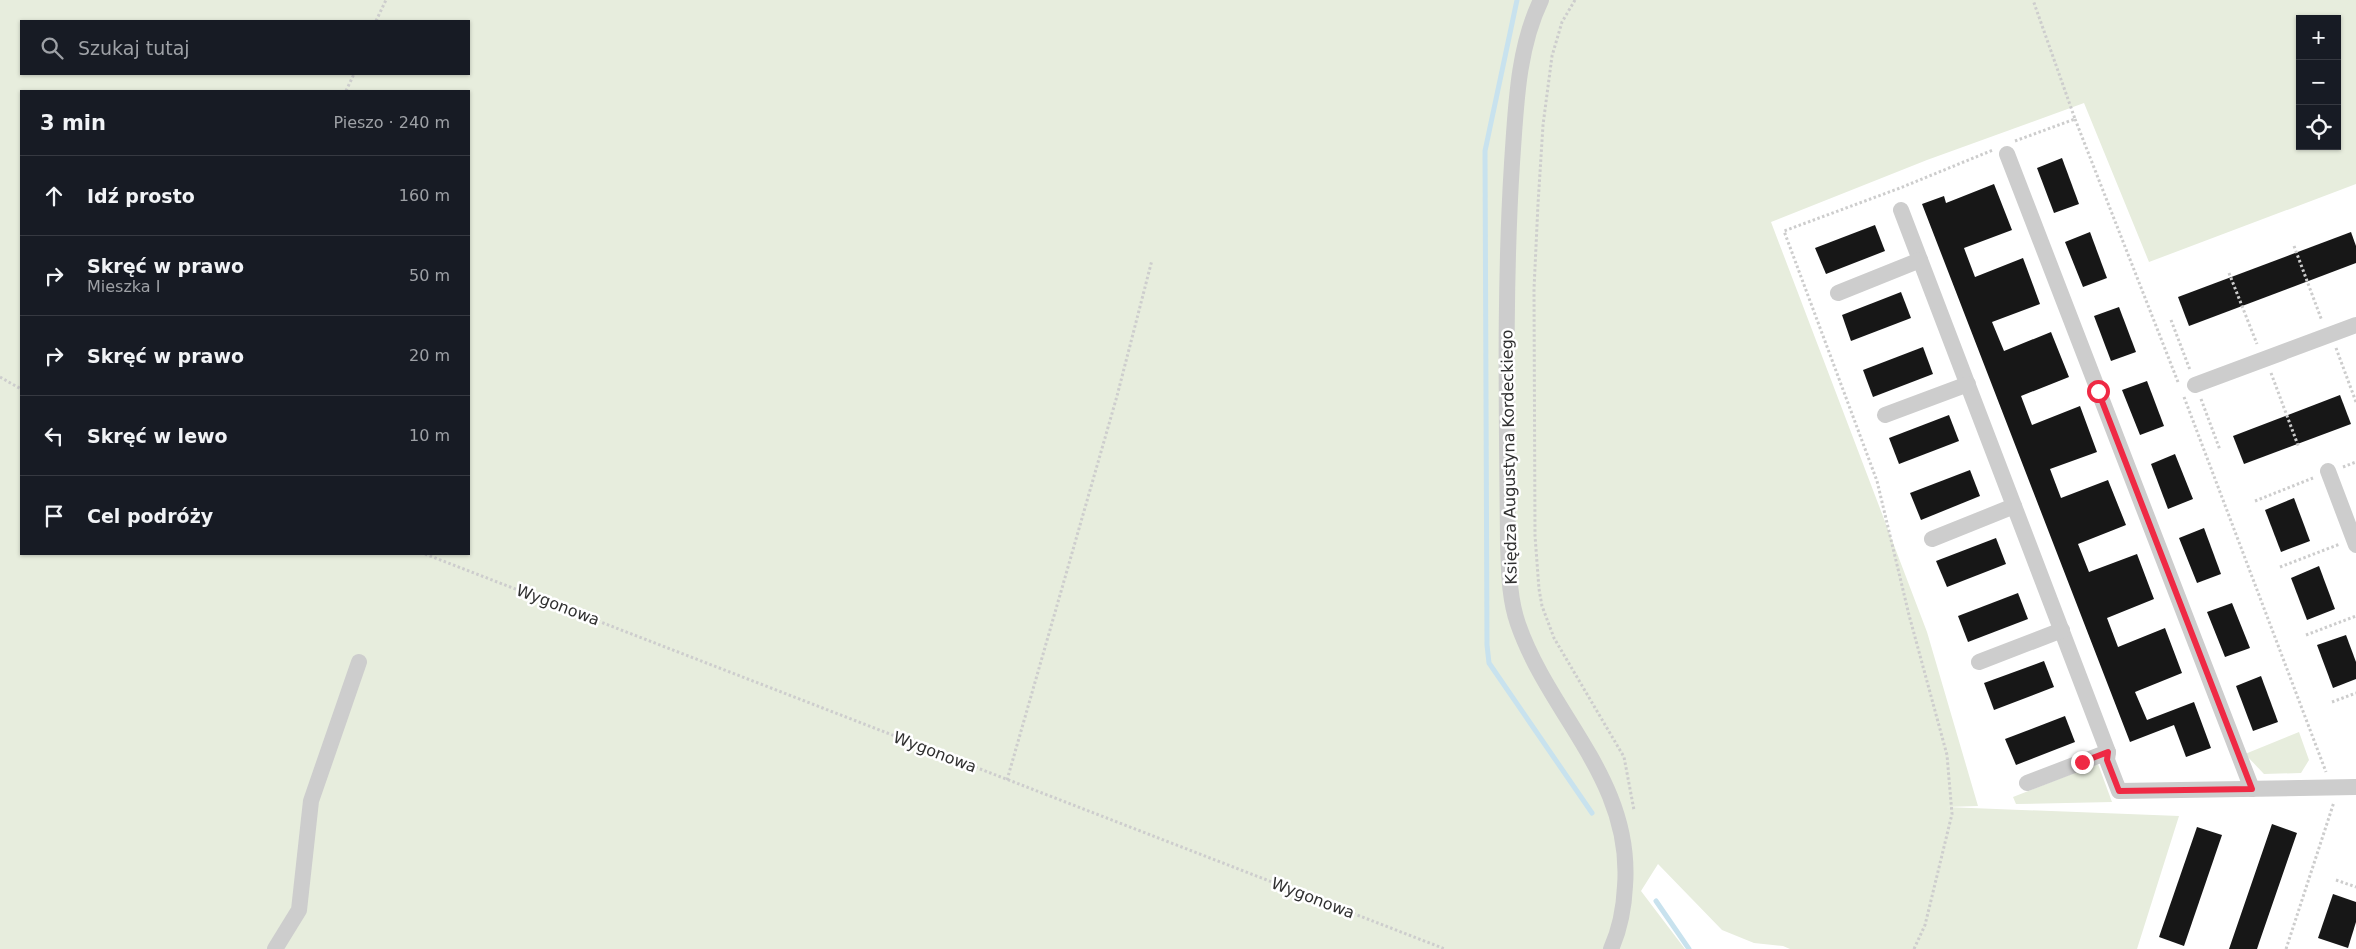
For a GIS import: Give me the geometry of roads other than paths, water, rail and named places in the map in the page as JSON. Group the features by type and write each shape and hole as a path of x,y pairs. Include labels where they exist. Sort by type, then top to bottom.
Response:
{"street":[{"name":"Księdza Augustyna Kordeckiego","path":"1541,0 1529,29 1521,64 1510,201 1507,279 1508,568 1514,608 1525,642 1602,776 1620,823 1626,878 1621,919 1611,949"},
{"path":"2004,149 2252,789"},
{"path":"1901,210 2108,752 2107,760 2119,791 2356,787"},
{"path":"1838,293 1920,260"},
{"path":"2195,385 2356,325"},
{"path":"1885,415 1968,384"},
{"path":"2328,472 2355,542"},
{"path":"1932,539 2014,506"},
{"path":"1979,662 2062,630"},
{"path":"275,949 299,910 311,801 359,662"},
{"path":"2026,783 2108,752"}],"waterway":[{"path":"1517,0 1485,151 1487,645 1489,663 1592,813"},
{"path":"1656,901 1689,949"}]}
